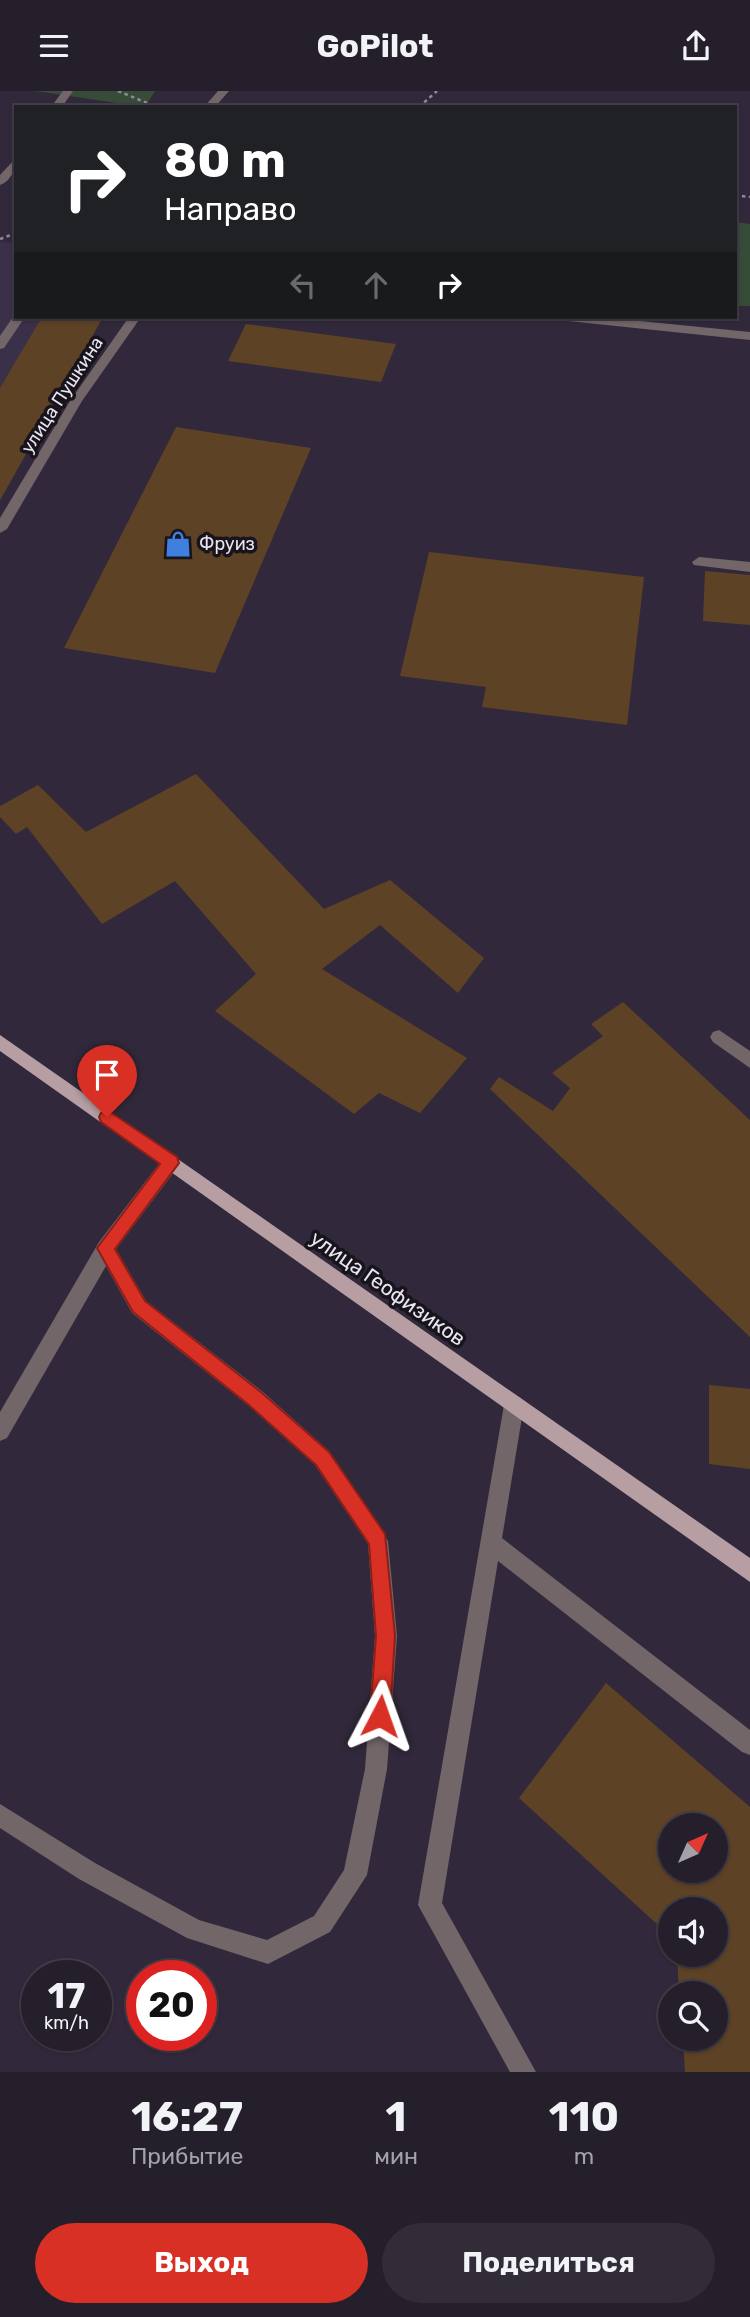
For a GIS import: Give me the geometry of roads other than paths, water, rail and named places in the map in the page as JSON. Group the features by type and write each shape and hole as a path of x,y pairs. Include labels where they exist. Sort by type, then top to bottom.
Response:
{"main road":[{"name":"улица Геофизиков","path":"0,1042 750,1571"}],"lane":[{"path":"211,105 224,91"},
{"path":"0,183 14,164"},
{"path":"0,345 18,319"},
{"name":"улица Пушкина","path":"0,530 76,401 134,319"},
{"path":"587,319 750,336"},
{"path":"699,562 750,567"},
{"path":"719,1037 750,1061"},
{"path":"0,1431 106,1248 171,1163"},
{"path":"0,1815 87,1871 195,1930 268,1952 322,1924 355,1875 376,1769 386,1636 378,1541 322,1458 256,1399 139,1307 106,1248"},
{"path":"514,1405 430,1905 524,2072"},
{"path":"491,1542 750,1744"}],"place":[{"name":"Фруиз","path":"178,544"}]}
